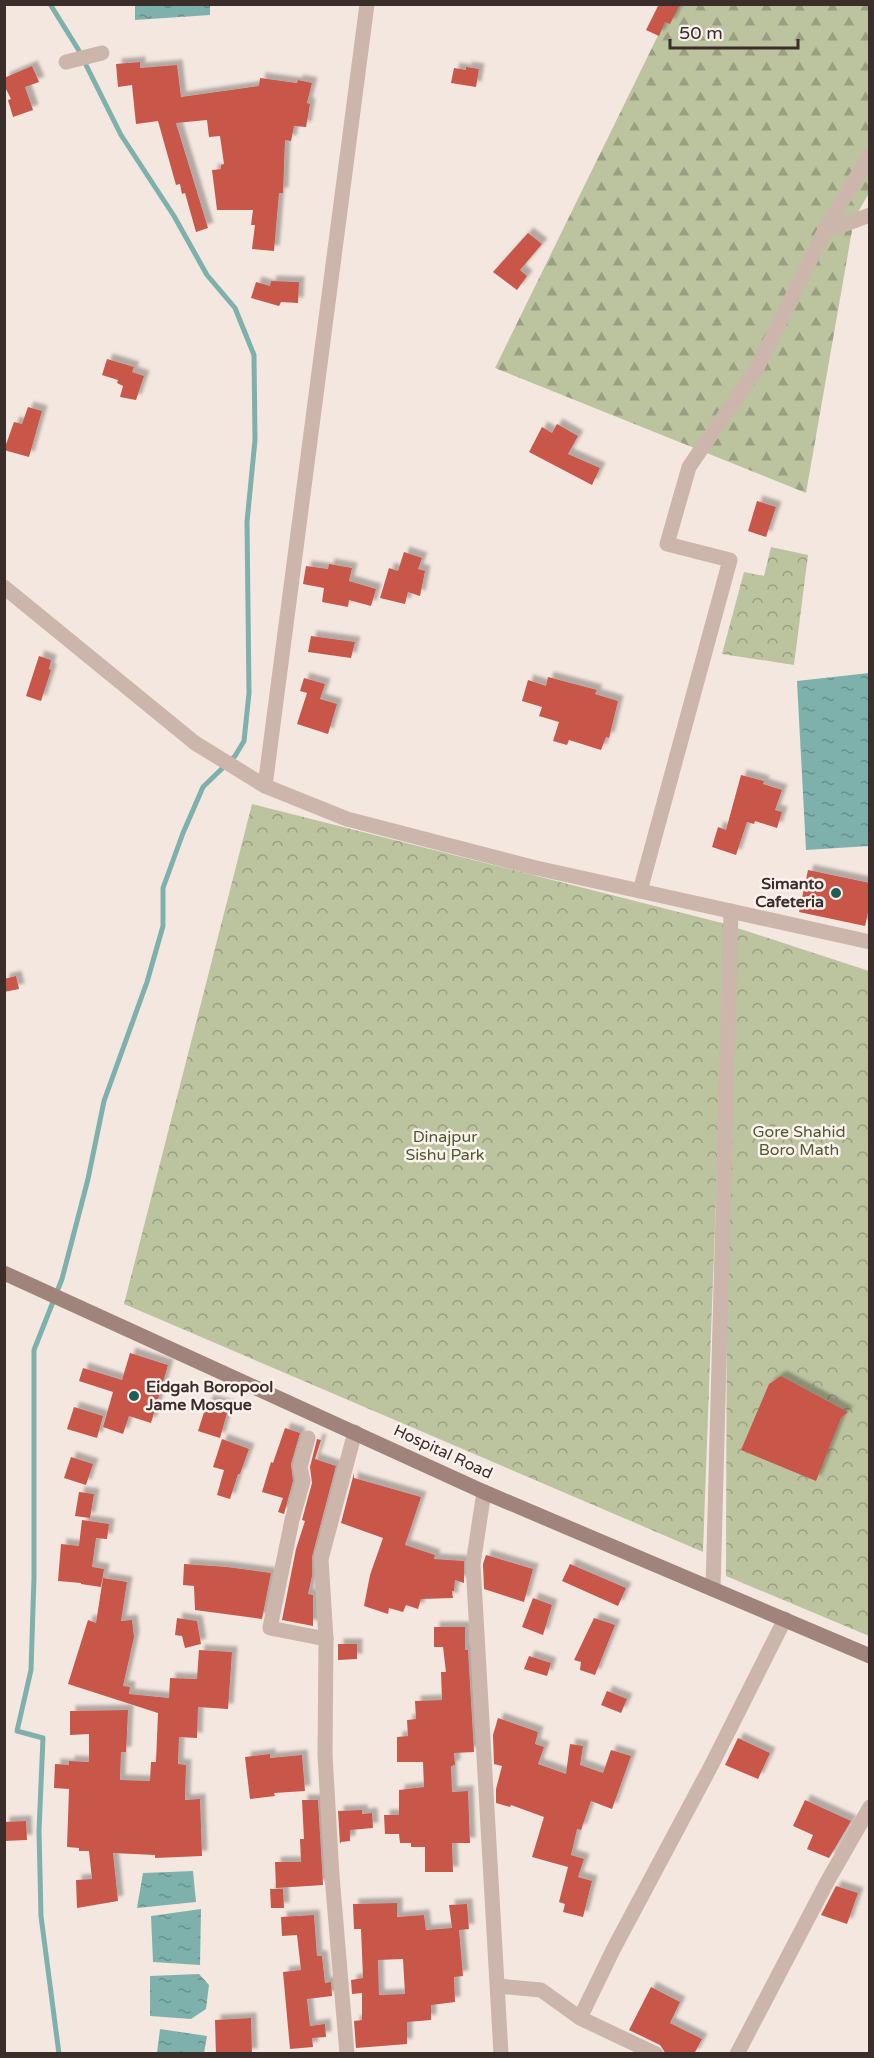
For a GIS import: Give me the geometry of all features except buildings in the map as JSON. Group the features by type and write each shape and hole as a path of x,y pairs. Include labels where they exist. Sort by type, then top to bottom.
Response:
{"main road":[{"name":"Hospital Road","path":"4,1274 484,1492 870,1656"}],"street":[{"path":"265,786 367,4"},
{"path":"66,62 102,53"},
{"path":"640,891 730,560 667,544 689,467 757,368 824,232 870,154"},
{"path":"824,232 870,215"},
{"path":"4,587 195,743 265,786 346,819 532,867 870,942"},
{"path":"713,1589 731,911"},
{"path":"347,2054 332,1876 325,1755 326,1639 321,1559 355,1432"},
{"path":"308,1438 300,1467 303,1481 292,1520 270,1628 326,1639"},
{"path":"484,1492 473,1564 501,2054"},
{"path":"580,2018 614,1948 711,1766 784,1619"},
{"path":"737,2054 827,1882 870,1807"},
{"path":"498,1986 541,1990 580,2018 656,2054"}],"green space":[{"path":"673,5 869,5 869,193 854,219 806,493 495,368"},
{"path":"771,547 808,555 794,665 722,654 744,572 764,576"},
{"name":"Dinajpur Sishu Park","path":"252,804 726,924 703,1552 124,1304"},
{"name":"Gore Shahid Boro Math","path":"728,925 869,971 869,1636 726,1576"}],"water":[{"path":"135,5 210,5 210,15 135,20"},
{"path":"869,673 869,846 806,850 797,681"},
{"path":"193,1871 196,1902 137,1908 143,1873"},
{"path":"201,1909 200,1965 153,1962 151,1916"},
{"path":"199,1974 209,1985 206,2009 191,2019 150,2016 150,1976"},
{"path":"160,2029 207,2036 204,2053 157,2053"}],"waterway":[{"path":"50,4 78,49 121,135 174,216 207,275 235,308 254,355 255,440 247,522 249,693 244,741 235,756 203,787 163,888 163,926 147,982 104,1101 88,1179 62,1279 34,1350 34,1577 31,1670 17,1731 43,1738 39,1831 41,1916 59,2054"}],"place":[{"name":"Simanto Cafeteria","path":"836,893"},
{"name":"Eidgah Boropool Jame Mosque","path":"134,1396"}]}
